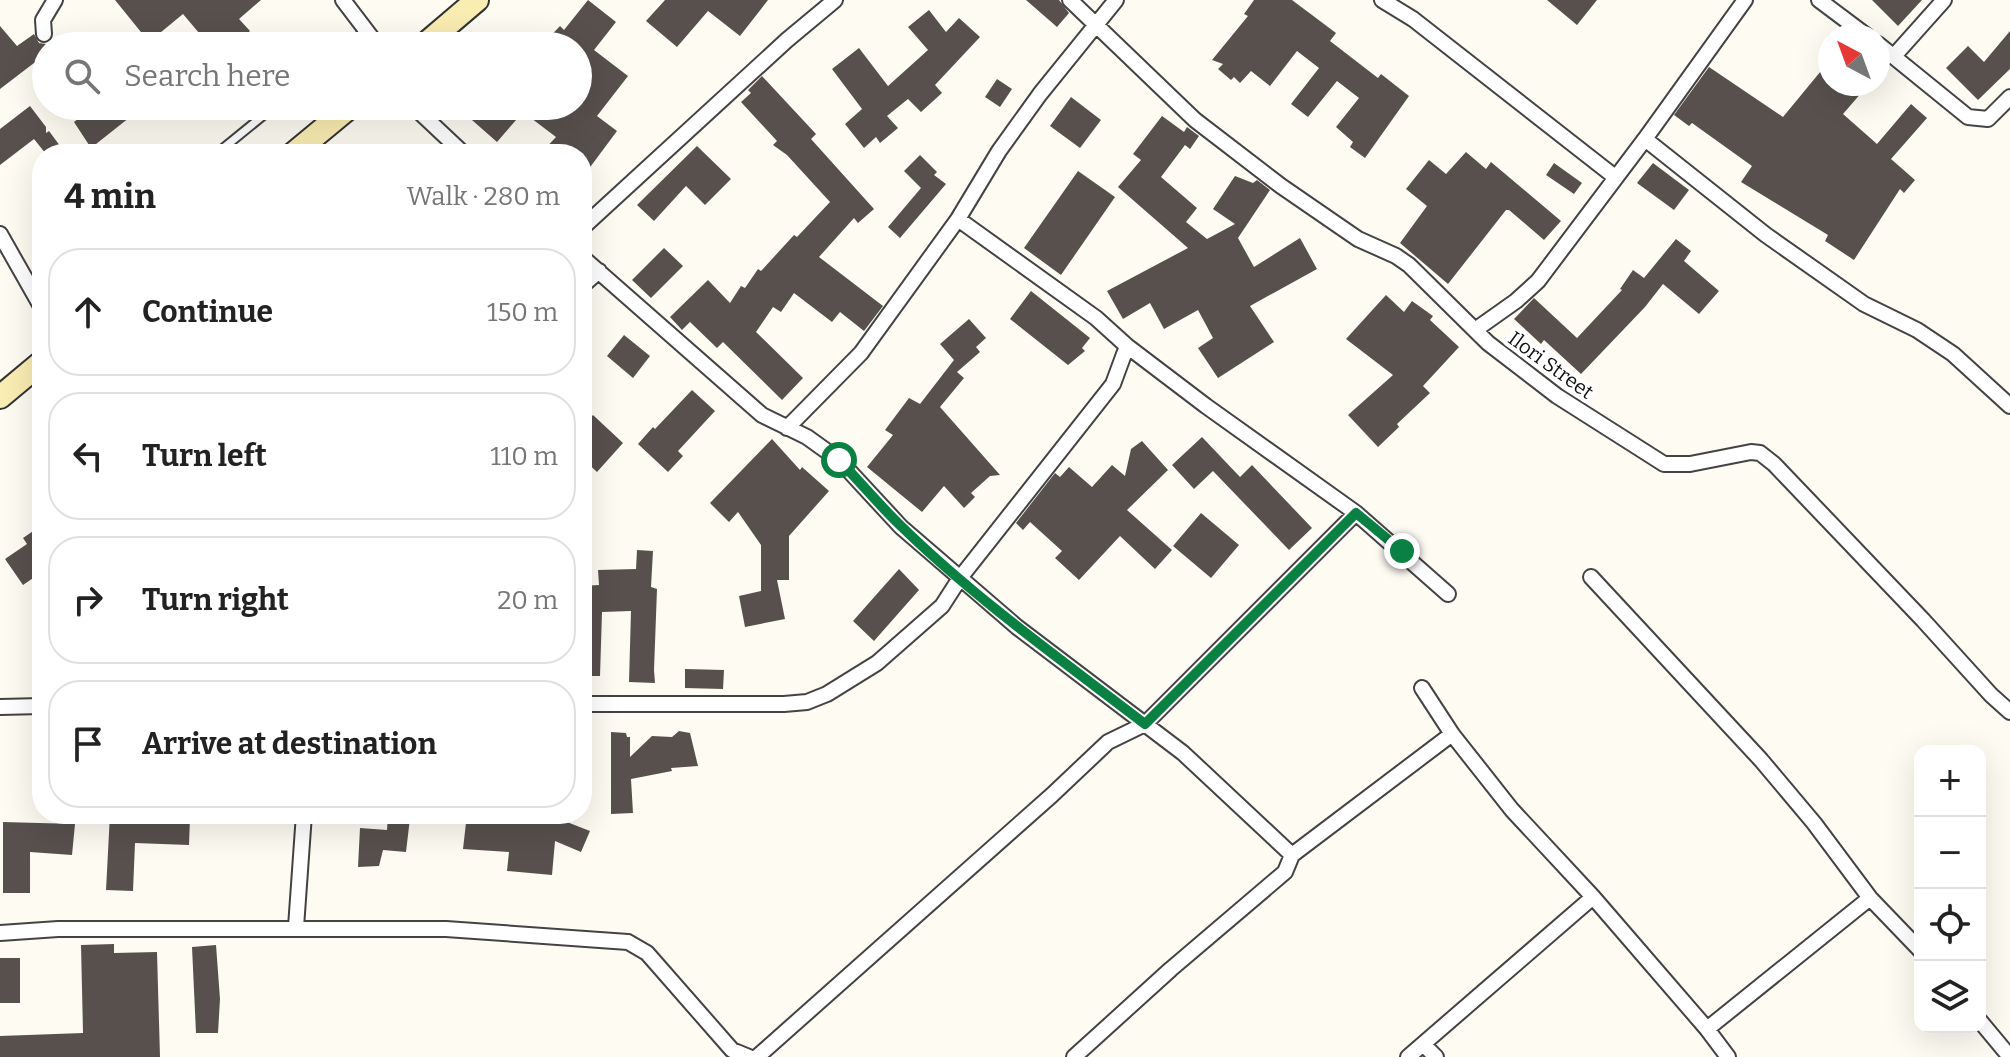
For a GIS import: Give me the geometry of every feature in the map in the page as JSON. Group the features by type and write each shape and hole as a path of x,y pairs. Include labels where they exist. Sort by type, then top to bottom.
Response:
{"main road":[{"path":"439,32 477,0"},
{"path":"305,144 334,120"},
{"path":"0,397 32,370"}],"street":[{"path":"44,32 43,20 55,0"},
{"path":"343,0 366,30"},
{"path":"592,219 835,0"},
{"name":"Ilori Street","path":"1070,0 1195,120 1281,186 1358,239 1409,265 1475,330 1557,396 1664,464 1690,464 1760,453 1774,464 2010,712"},
{"path":"787,428 861,353 958,219 999,151 1032,105 1116,0"},
{"path":"1382,0 1413,19 1615,177"},
{"path":"1475,330 1538,281 1745,0"},
{"path":"1819,0 1851,24"},
{"path":"1894,56 1944,0"},
{"path":"1890,53 1968,117 1988,119 2010,97"},
{"path":"428,120 453,144"},
{"path":"1645,139 1766,235 1852,296 1917,330 1953,354 2010,406"},
{"path":"958,219 1096,318 1127,346 1206,406 1356,513 1448,594"},
{"path":"0,234 32,287"},
{"path":"592,265 762,415 807,437 839,460 901,527 1017,627 1183,753 1292,855"},
{"path":"592,277 599,271"},
{"path":"592,704 807,702 827,694 877,663 942,606 960,578 1113,384 1127,346"},
{"path":"757,1057 1108,742 1145,724 1356,513"},
{"path":"1591,577 1761,760 1830,843 1870,898 1914,944"},
{"path":"1422,688 1452,734 1512,810 1593,897 1728,1057"},
{"path":"0,707 32,706"},
{"path":"1074,1057 1285,872 1292,855 1452,734"},
{"path":"296,927 303,824"},
{"path":"1408,1057 1593,897"},
{"path":"1707,1029 1870,898"},
{"path":"0,933 58,929 446,929 628,942 647,953 732,1053 749,1057"},
{"path":"1986,1028 2010,1057"},
{"path":"1424,1045 1436,1057"}],"lane":[{"path":"228,144 258,120"}],"building":[{"path":"115,0 261,0 239,19 249,32 198,32 183,14 161,32 141,32"},
{"path":"588,0 616,22 594,50 628,76 597,116 617,131 592,165 592,144 549,144 556,137 534,120 592,120 592,32 554,32 560,26 564,30"},
{"path":"665,0 768,0 740,36 708,11 677,47 646,21"},
{"path":"1026,0 1059,0 1069,13 1057,27"},
{"path":"1254,0 1292,0 1336,33 1330,41 1378,78 1381,74 1409,96 1365,158 1350,147 1353,142 1336,127 1359,98 1337,81 1308,117 1291,104 1319,68 1297,51 1270,86 1251,71 1240,83 1218,69 1223,64 1212,60 1248,16 1244,14"},
{"path":"1547,0 1597,0 1577,25"},
{"path":"1872,0 1922,0 1898,26"},
{"path":"929,10 946,32 959,18 980,37 935,85 942,93 921,112 908,99 887,116 898,128 880,143 876,137 864,148 845,124 862,109 832,69 859,48 888,86 928,50 908,27"},
{"path":"0,26 17,46 32,35 32,65 0,89"},
{"path":"2010,31 2010,69 1978,100 1946,68 1968,46 1984,62"},
{"path":"1709,67 1783,117 1818,75 1818,96 1859,96 1843,114 1877,144 1911,104 1927,118 1891,159 1915,180 1904,193 1900,189 1854,260 1825,241 1828,235 1741,182 1752,166 1692,123 1689,126 1674,115"},
{"path":"762,76 816,134 811,139 874,209 858,223 854,218 819,257 883,306 864,331 840,312 832,322 794,293 781,312 773,307 756,332 803,378 782,400 723,342 717,348 690,322 682,330 670,317 708,280 730,303 741,286 745,288 758,269 761,271 830,202 787,155 773,145 777,141 741,102"},
{"path":"997,79 1012,89 1000,107 985,97"},
{"path":"1071,97 1101,120 1080,148 1050,126"},
{"path":"30,106 32,120 41,120 46,133 49,131 59,144 38,144 34,139 0,165 0,129"},
{"path":"1162,116 1184,132 1187,127 1199,136 1190,149 1185,145 1161,177 1197,208 1186,222 1207,239 1235,224 1213,209 1235,176 1253,183 1257,180 1270,190 1238,238 1254,267 1300,238 1317,269 1250,306 1274,342 1218,378 1198,348 1213,338 1198,310 1164,329 1150,303 1123,319 1107,291 1188,248 1118,187 1141,160 1133,154"},
{"path":"126,120 96,144 88,144 74,122"},
{"path":"472,120 516,120 497,142"},
{"path":"697,146 731,179 705,205 686,186 654,221 637,205"},
{"path":"1466,152 1486,169 1491,162 1561,221 1544,240 1506,210 1448,284 1400,243 1427,206 1406,189 1429,160 1446,174"},
{"path":"920,155 937,172 934,175 946,184 900,238 888,227 921,188 904,171"},
{"path":"1554,163 1582,183 1574,194 1546,175"},
{"path":"1653,163 1689,190 1674,210 1637,183"},
{"path":"1078,171 1115,197 1061,275 1024,248"},
{"path":"1676,239 1691,251 1684,261 1719,291 1699,314 1663,284 1581,374 1544,340 1541,344 1514,319 1534,298 1577,338 1622,290 1633,270 1644,278"},
{"path":"664,248 683,266 651,298 632,280"},
{"path":"1031,291 1090,338 1082,348 1085,351 1068,365 1010,319"},
{"path":"1386,295 1404,312 1412,301 1433,316 1430,320 1459,347 1423,386 1430,393 1378,447 1348,415 1393,375 1346,339"},
{"path":"969,319 986,338 976,347 980,352 957,372 964,378 940,407 1000,475 990,476 971,493 975,497 964,508 944,486 922,512 867,467 893,435 885,430 909,398 920,404 954,360 940,344"},
{"path":"624,335 650,356 633,378 607,356"},
{"path":"692,390 715,411 678,451 683,456 668,472 638,444"},
{"path":"592,416 623,443 597,472 592,467"},
{"path":"1202,437 1240,477 1252,465 1312,528 1289,550 1213,471 1194,489 1172,465"},
{"path":"772,439 800,470 802,467 829,491 789,536 789,580 777,580 785,619 745,627 739,596 761,591 761,545 738,512 729,522 710,503"},
{"path":"1142,441 1168,470 1127,510 1172,550 1155,569 1120,536 1079,580 1055,558 1062,551 1030,522 1023,530 1016,523 1055,473 1060,477 1069,467 1092,487 1112,465 1125,476 1131,449"},
{"path":"1201,513 1239,545 1211,578 1173,546"},
{"path":"32,532 32,579 23,585 5,559 27,544 23,538"},
{"path":"637,550 653,551 651,587 657,589 655,683 629,682 631,611 602,612 600,676 592,676 592,585 599,585 598,570 636,569"},
{"path":"899,569 919,590 874,641 853,621"},
{"path":"685,669 724,670 723,689 685,688"},
{"path":"679,731 690,733 698,766 671,768 672,771 631,779 633,813 611,814 611,732 626,733 630,737 630,757 652,736 672,737"},
{"path":"3,822 75,824 72,855 30,852 30,893 3,893"},
{"path":"109,824 190,824 189,845 135,843 133,891 106,890"},
{"path":"387,824 409,824 406,852 383,850 379,866 358,867 360,828 387,830"},
{"path":"466,824 572,824 590,831 581,852 555,841 552,875 507,871 509,852 463,849"},
{"path":"114,944 114,953 157,952 160,1057 0,1057 0,1036 83,1033 81,945"},
{"path":"216,945 220,999 218,1033 196,1033 192,947"},
{"path":"0,958 20,958 20,1003 0,1003"}],"route":[{"path":"839,460 901,527 1017,627 1145,724 1356,513 1402,551"}]}
